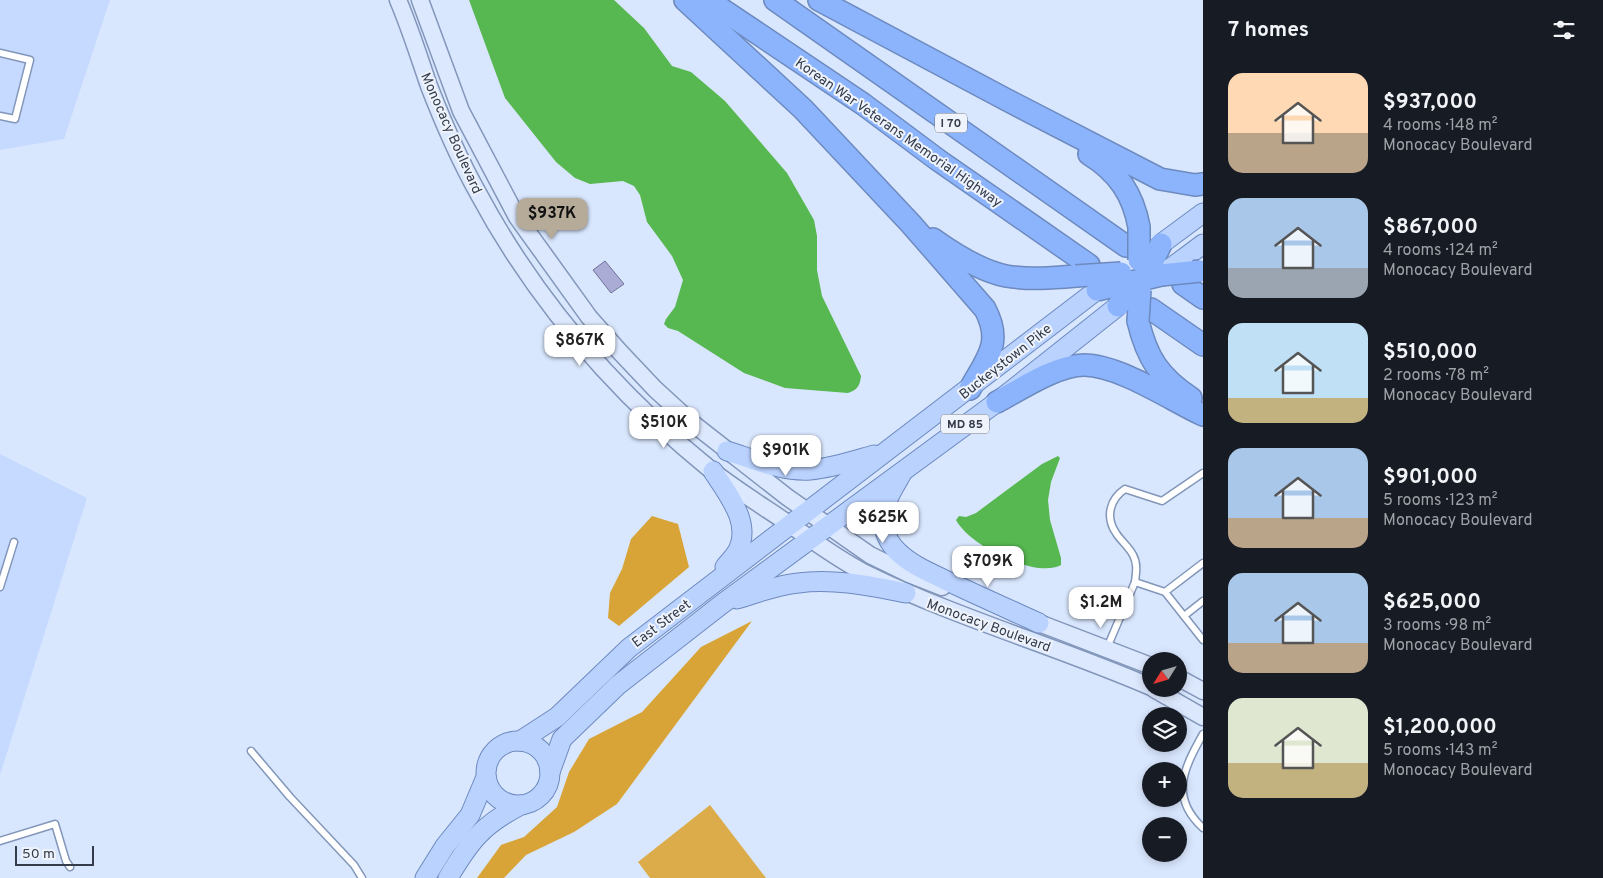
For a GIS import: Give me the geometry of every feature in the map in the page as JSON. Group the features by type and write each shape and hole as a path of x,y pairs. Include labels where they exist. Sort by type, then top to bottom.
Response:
{"highway":[{"path":"684,0 803,109 911,224 985,309 993,324 994,339 989,356 970,388"},
{"name":"Korean War Veterans Memorial Highway","path":"708,0 863,104 1083,270"},
{"name":"I 70","path":"775,0 1139,271"},
{"path":"819,0 1006,100 1160,179 1195,186 1203,184"},
{"path":"1006,100 1104,163 1116,174 1132,199 1139,227 1139,271 1149,357 1170,383 1203,406"},
{"path":"911,224 973,263 1005,276 1036,279 1083,270 1139,271 1195,267"},
{"path":"1118,306 1139,271 1161,244"},
{"path":"1097,290 1139,271"},
{"path":"1183,284 1203,298"},
{"path":"1145,315 1203,345"},
{"path":"997,402 1046,376 1067,368 1084,365 1104,368 1126,376 1203,415"}],"main road":[{"name":"Monocacy Boulevard","path":"398,0 430,88 477,193 515,257 562,322 603,370 636,404 712,471 810,539 859,570 942,608 1142,683"},
{"name":"Monocacy Boulevard","path":"420,0 461,111 523,225 589,317 655,389 727,452 870,555 909,574 1142,662"},
{"path":"1161,244 1203,213"},
{"path":"1195,267 1203,244"},
{"name":"Buckeystown Pike","path":"808,511 1097,290"},
{"name":"Buckeystown Pike","path":"810,539 997,402 1118,306"},
{"path":"727,452 780,467 809,470 842,465 887,451"},
{"path":"906,467 890,494 885,507 884,529 889,542 914,564 1039,623"},
{"path":"710,586 738,551 742,526 738,510 712,471"},
{"name":"East Street","path":"520,741 546,726 629,648 808,511"},
{"name":"East Street","path":"550,772 562,739 572,727 618,685 722,604 810,539"},
{"path":"722,604 797,583 850,583 906,592"},
{"path":"1188,683 1203,691"},
{"name":"Monocacy Boulevard","path":"1170,698 1203,717"},
{"path":"448,878 481,830 499,816 536,799 543,793 548,784 550,772 547,760 538,748 530,743 520,741 508,742 496,748 489,758 486,777 491,791 500,800 508,804 521,805"},
{"path":"425,878 470,815 486,777"}],"lane":[{"path":"0,53 30,60 15,119 0,116"},
{"path":"1107,648 1135,582 1137,566 1133,555 1115,532 1111,522 1110,508 1116,495 1125,489 1162,501 1203,473"},
{"path":"0,587 14,542"},
{"path":"1165,592 1203,563"},
{"path":"1135,582 1165,592 1203,640"},
{"path":"1184,616 1203,601"},
{"path":"1203,734 1186,767 1182,780 1182,792 1186,807 1203,828"},
{"path":"251,751 290,797 354,865 362,878"},
{"path":"0,841 55,824 66,861 70,867"}],"shaded area":[{"path":"0,0 110,0 64,139 0,150"},
{"path":"469,0 614,0 644,28 672,66 691,72 725,101 787,173 814,220 817,236 817,270 822,296 861,376 856,389 848,393 785,388 744,373 664,324 675,307 683,280 672,256 647,222 640,195 634,186 623,181 590,184 575,178 556,162 505,98"},
{"path":"0,454 87,498 0,775"},
{"path":"1058,456 1060,458 1051,482 1048,500 1050,520 1061,558 1061,565 1050,568 1020,564 988,549 963,530 956,520 959,516 966,517 976,513 1042,464"},
{"path":"652,516 678,524 689,567 619,626 608,618 610,593 622,569 631,539"},
{"path":"752,621 617,804 574,832 526,855 504,878 477,878 501,845 524,837 557,807 569,772 589,739 642,712 701,647"},
{"path":"710,805 766,878 650,878 638,862"}],"building":[{"path":"605,261 624,284 611,293 593,270"}]}
